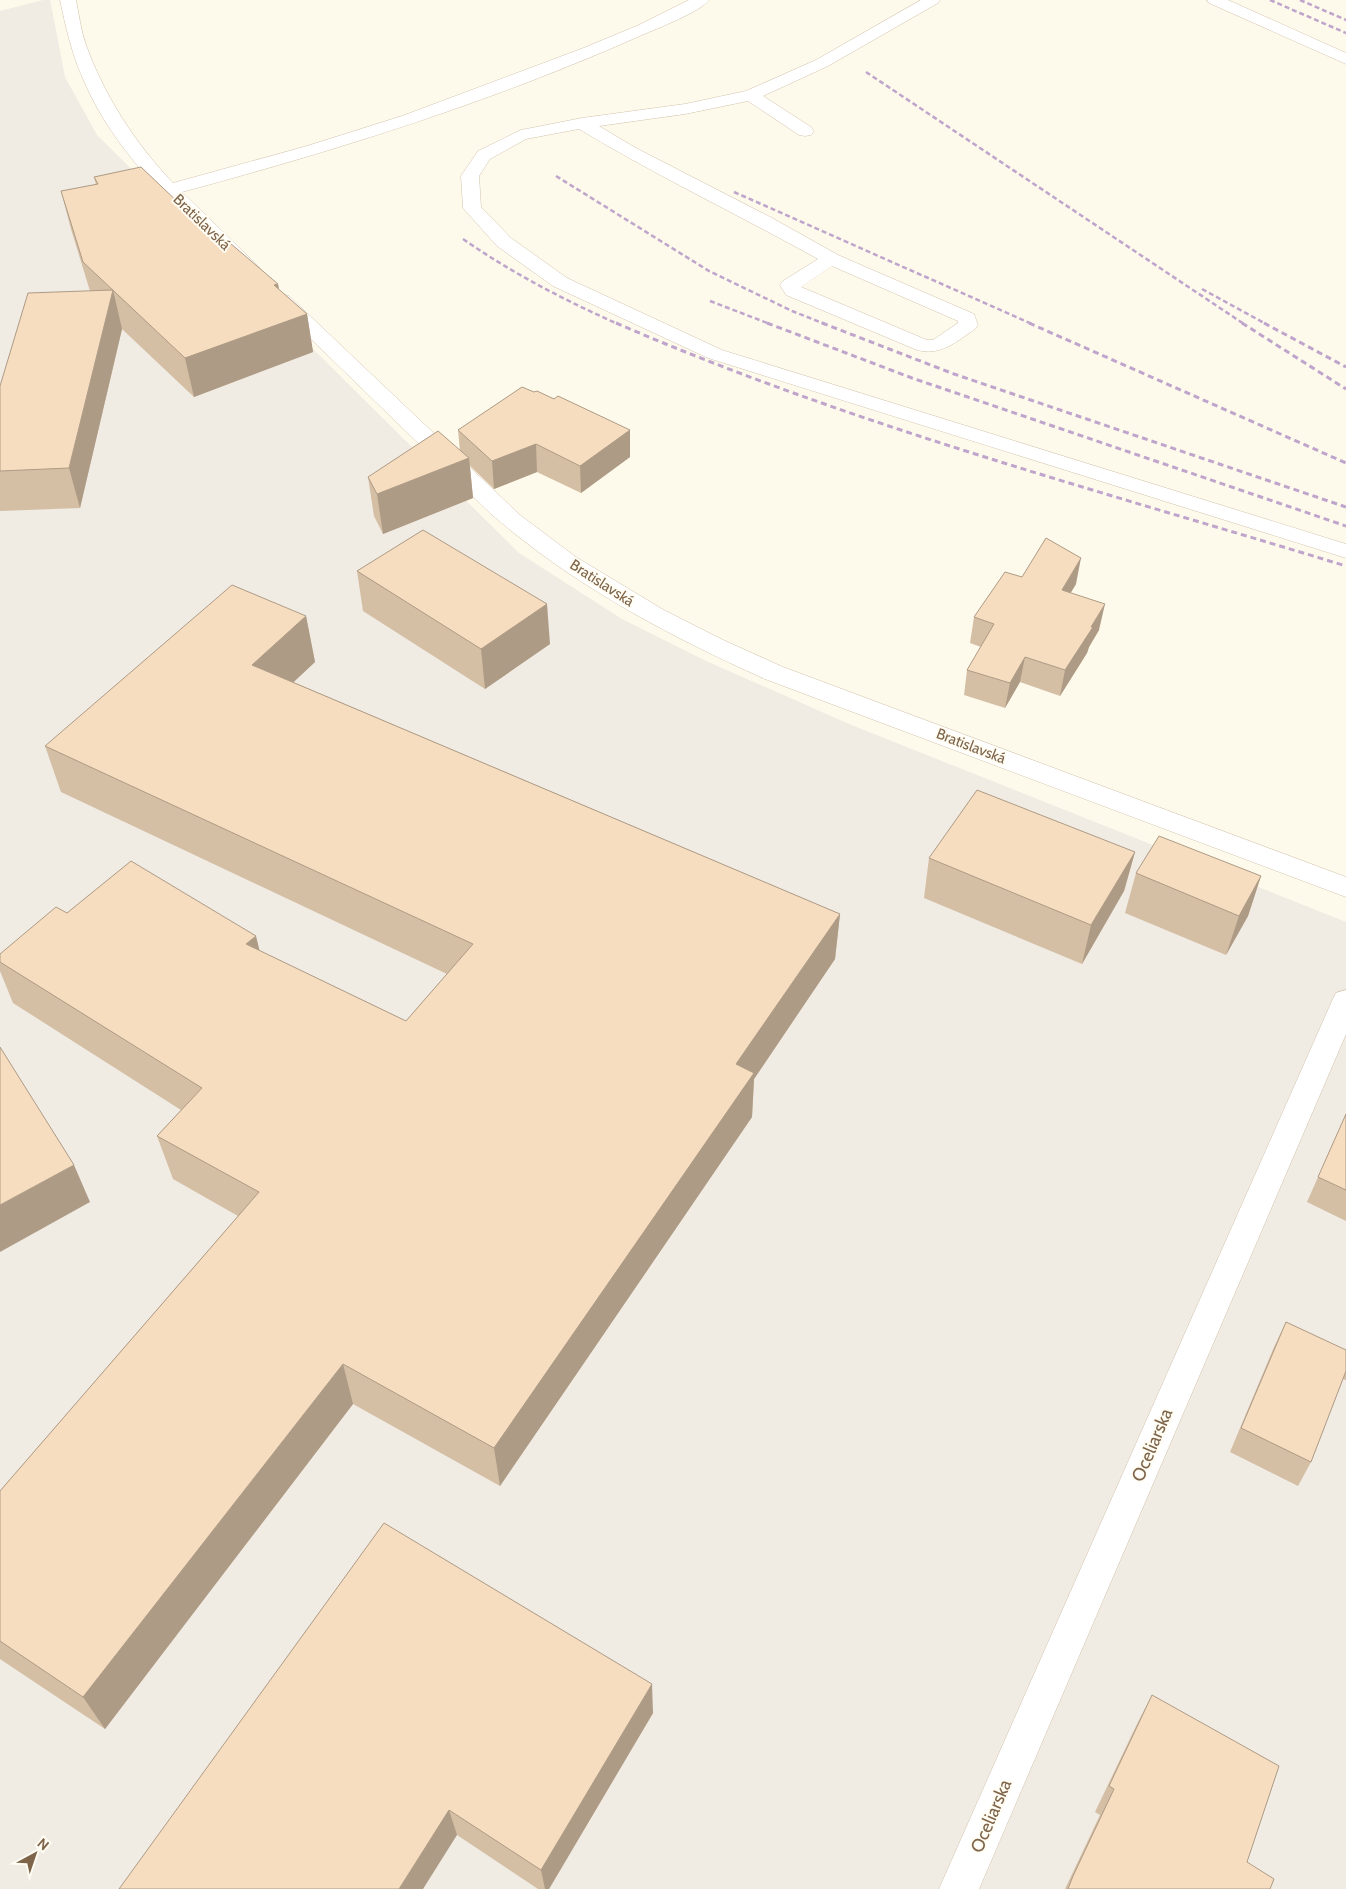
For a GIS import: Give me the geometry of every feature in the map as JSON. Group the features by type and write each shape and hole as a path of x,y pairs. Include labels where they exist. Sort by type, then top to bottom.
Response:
{"street":[{"name":"Bratislavská","path":"68,0 72,28 100,99 117,128 150,169 169,190 490,500 539,542 593,579 650,614 710,645 774,673 1346,887"},
{"path":"169,190 293,155 408,120 469,99 636,32 701,0"},
{"path":"932,0 822,63 751,95 685,109 582,123 521,134 484,155 470,176 472,208 504,242 560,282 715,354 1346,551"},
{"path":"1215,0 1346,59"},
{"path":"751,95 805,131"},
{"path":"582,123 628,152 765,222 832,259 967,318 968,325 937,346 924,346 793,290 790,284 832,259"},
{"name":"Oceliarska","path":"959,1889 1346,1001"}],"shaded area":[{"path":"43,0 50,0 65,77 97,135 519,553 622,619 704,660 849,724 1346,922 1346,1889 0,1889 0,11"}],"building":[{"path":"141,167 223,245 230,243 278,284 274,285 307,314 185,358 83,262 61,191 98,184 94,177"},
{"path":"113,290 69,468 0,471 0,386 28,293"},
{"path":"522,387 534,392 537,391 554,399 558,396 630,430 580,466 536,444 492,461 458,430"},
{"path":"438,431 469,458 377,494 368,477"},
{"path":"423,530 547,604 481,649 357,571"},
{"path":"1046,538 1081,558 1062,590 1105,604 1091,627 1093,627 1065,670 1025,657 1010,683 967,670 994,624 974,617 1005,572 1022,577"},
{"path":"232,585 306,616 252,665 840,914 736,1064 754,1073 494,1448 343,1364 83,1697 0,1641 0,1491 259,1192 157,1136 202,1088 0,962 0,954 56,907 67,913 131,861 256,936 246,944 406,1021 473,944 45,746"},
{"path":"977,790 1135,852 1091,925 929,858"},
{"path":"1159,836 1261,876 1239,916 1136,873"},
{"path":"0,1047 74,1165 0,1205"},
{"path":"1346,1114 1346,1190 1318,1177"},
{"path":"1286,1322 1346,1350 1346,1371 1311,1462 1241,1428"},
{"path":"384,1523 652,1684 541,1870 449,1810 399,1889 119,1889"},
{"path":"1152,1695 1279,1766 1247,1862 1274,1879 1270,1889 1068,1889 1114,1789 1109,1786"}],"railway":[{"path":"1270,0 1346,33"},
{"path":"1300,0 1346,20"},
{"path":"866,72 1244,324"},
{"path":"556,176 709,271 792,311 825,324"},
{"path":"734,192 1032,324"},
{"path":"463,239 539,285 618,324"},
{"path":"1202,289 1266,324"},
{"path":"710,301 770,324"},
{"path":"616,323 705,360 886,425 977,455 1346,566"},
{"path":"767,323 912,378 1346,526"},
{"path":"822,323 954,374 1346,507"},
{"path":"1029,323 1346,463"},
{"path":"1242,323 1346,389"},
{"path":"1264,323 1346,367"}]}
